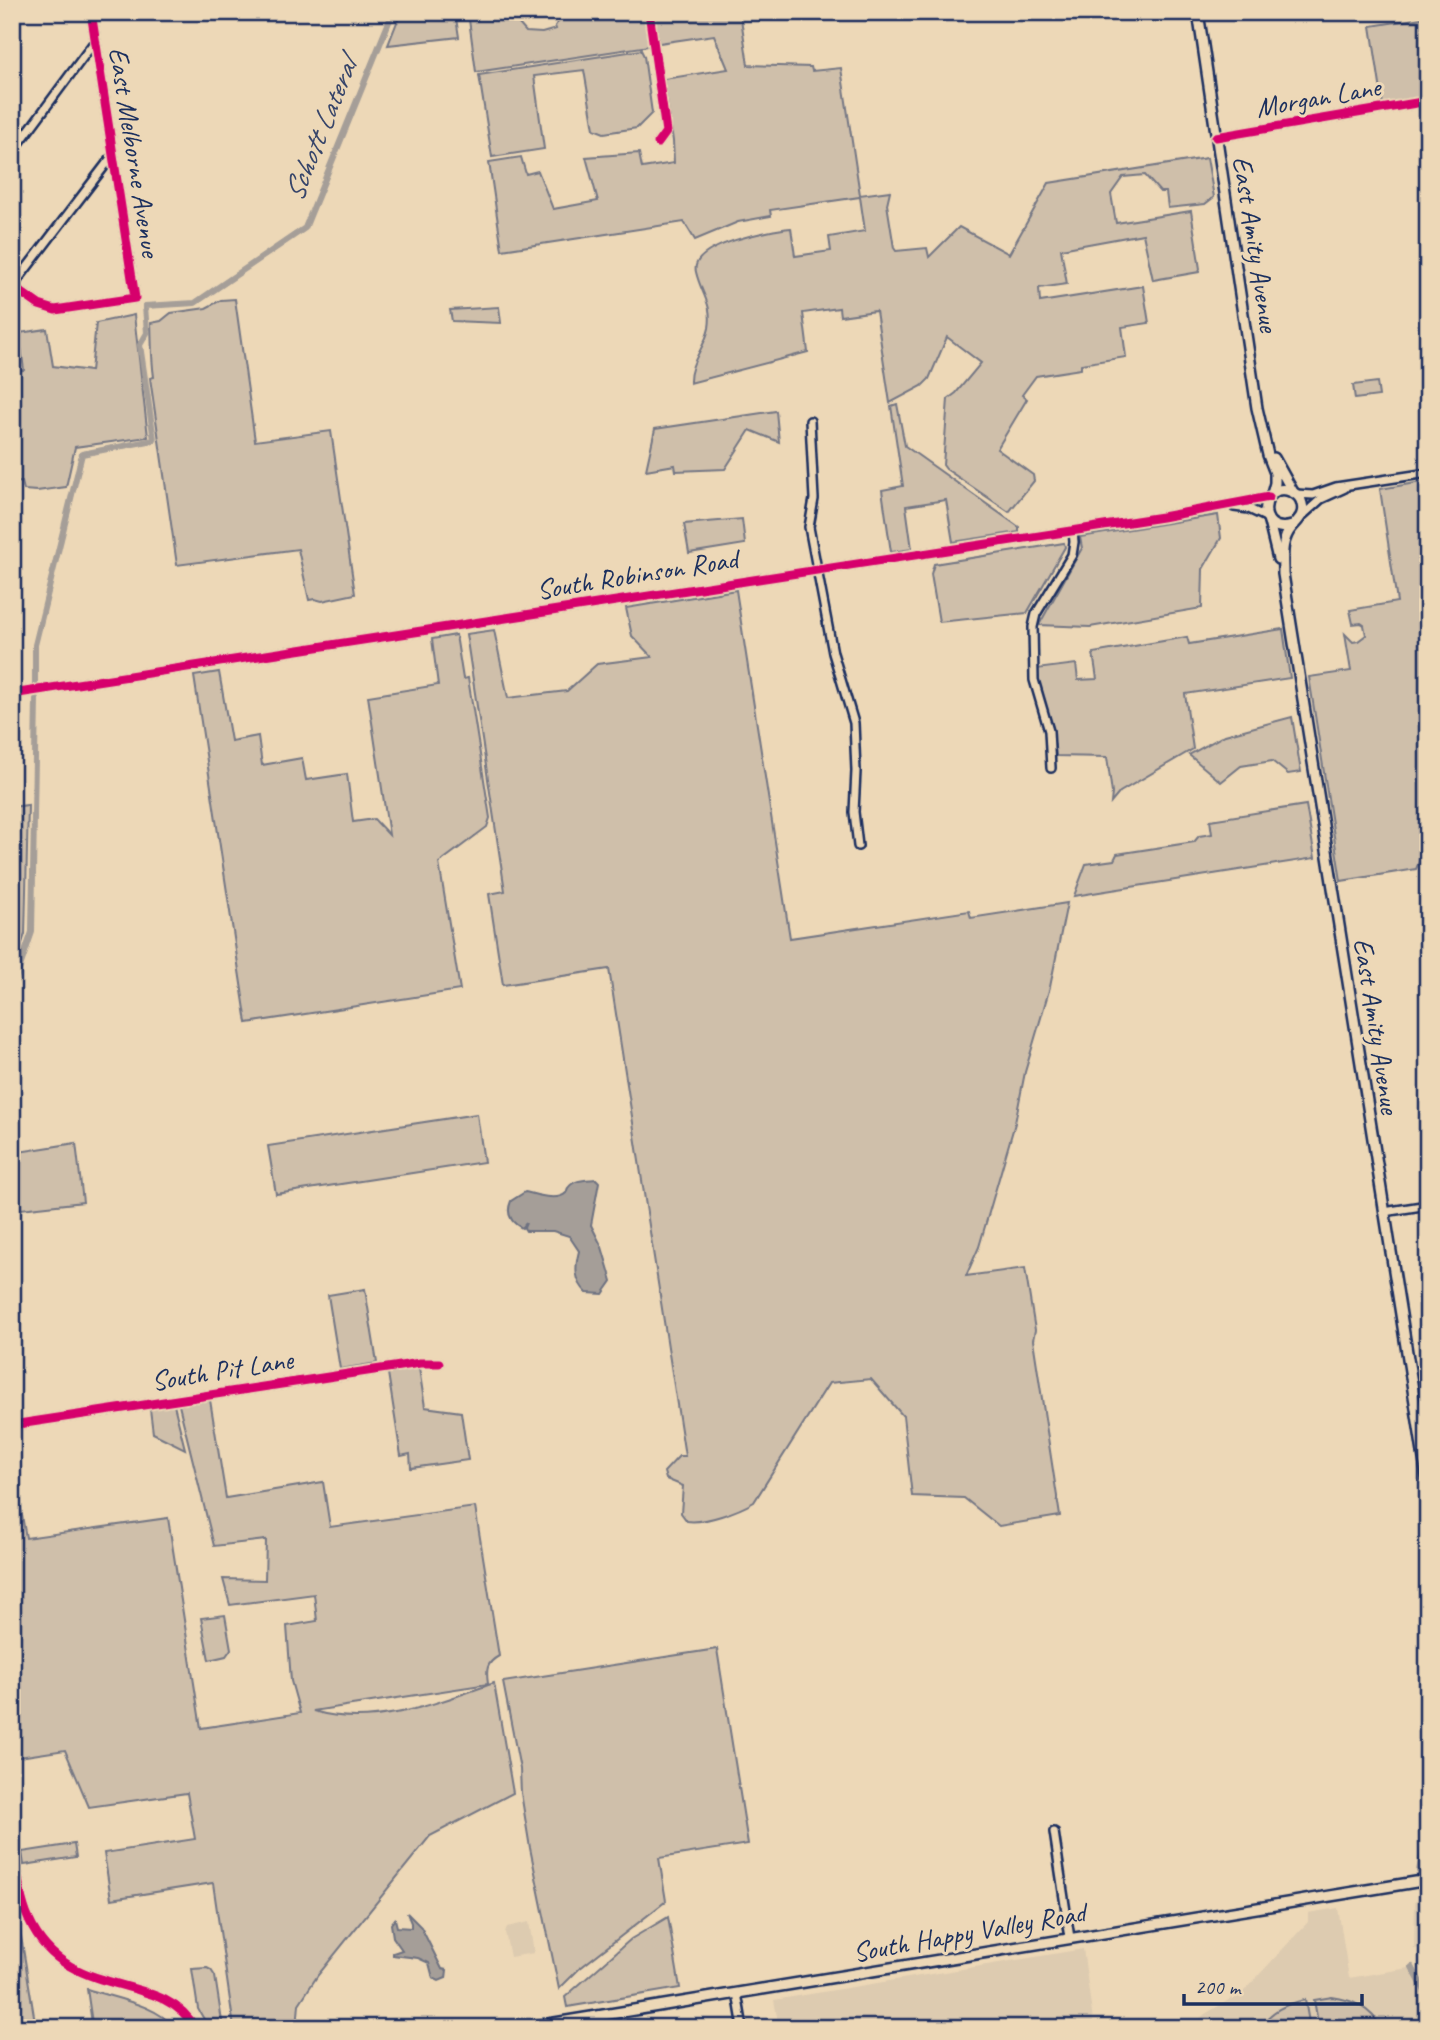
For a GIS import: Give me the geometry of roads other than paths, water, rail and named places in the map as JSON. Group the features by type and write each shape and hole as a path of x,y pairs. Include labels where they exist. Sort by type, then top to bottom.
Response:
{"main road":[{"name":"East Amity Avenue","path":"1198,12 1257,408 1275,472 1271,495"},
{"name":"East Amity Avenue","path":"1265,441 1295,493"},
{"path":"1283,489 1295,493 1303,504 1301,517 1292,526 1279,527 1268,520 1265,510 1271,495 1283,489"},
{"name":"East Amity Avenue","path":"1268,520 1283,574 1428,1484"},
{"name":"East Amity Avenue","path":"1283,574 1283,544 1292,526"},
{"name":"South Happy Valley Road","path":"524,2028 1426,1880"}],"street":[{"name":"East Melborne Avenue","path":"13,286 40,305 55,310 135,298 91,12"},
{"path":"649,12 666,132 658,143"},
{"path":"12,153 95,41"},
{"name":"Morgan Lane","path":"1216,137 1428,101"},
{"path":"13,286 113,155"},
{"path":"810,421 814,499 809,527 833,653 853,723 856,771 854,812 858,846"},
{"path":"1295,493 1313,495 1336,487 1428,473"},
{"path":"1301,517 1321,499 1349,486"},
{"name":"South Robinson Road","path":"12,694 1073,531 1230,506 1271,495"},
{"name":"South Robinson Road","path":"1230,506 1249,509 1268,520"},
{"path":"1051,768 1049,731 1034,680 1033,626 1036,614 1072,555 1073,531"},
{"path":"1384,1212 1428,1205"},
{"name":"South Pit Lane","path":"12,1425 420,1363 439,1363"},
{"path":"1054,1832 1070,1938"},
{"path":"12,1835 25,1910 37,1936 58,1959 83,1975 158,1997 172,2004 195,2028"},
{"path":"12,1897 21,1896"},
{"path":"737,1993 743,2028"},
{"path":"600,2015 602,2028"},
{"path":"187,2018 189,2028"}],"waterway":[{"name":"Schott Lateral","path":"35,683 35,645 82,454 154,440 140,345 147,333 145,306 195,303 305,228 393,12"},
{"name":"Schott Lateral","path":"12,990 32,932 36,699"},
{"path":"1419,1871 1428,1824"},
{"path":"1412,1967 1428,1997"}]}
